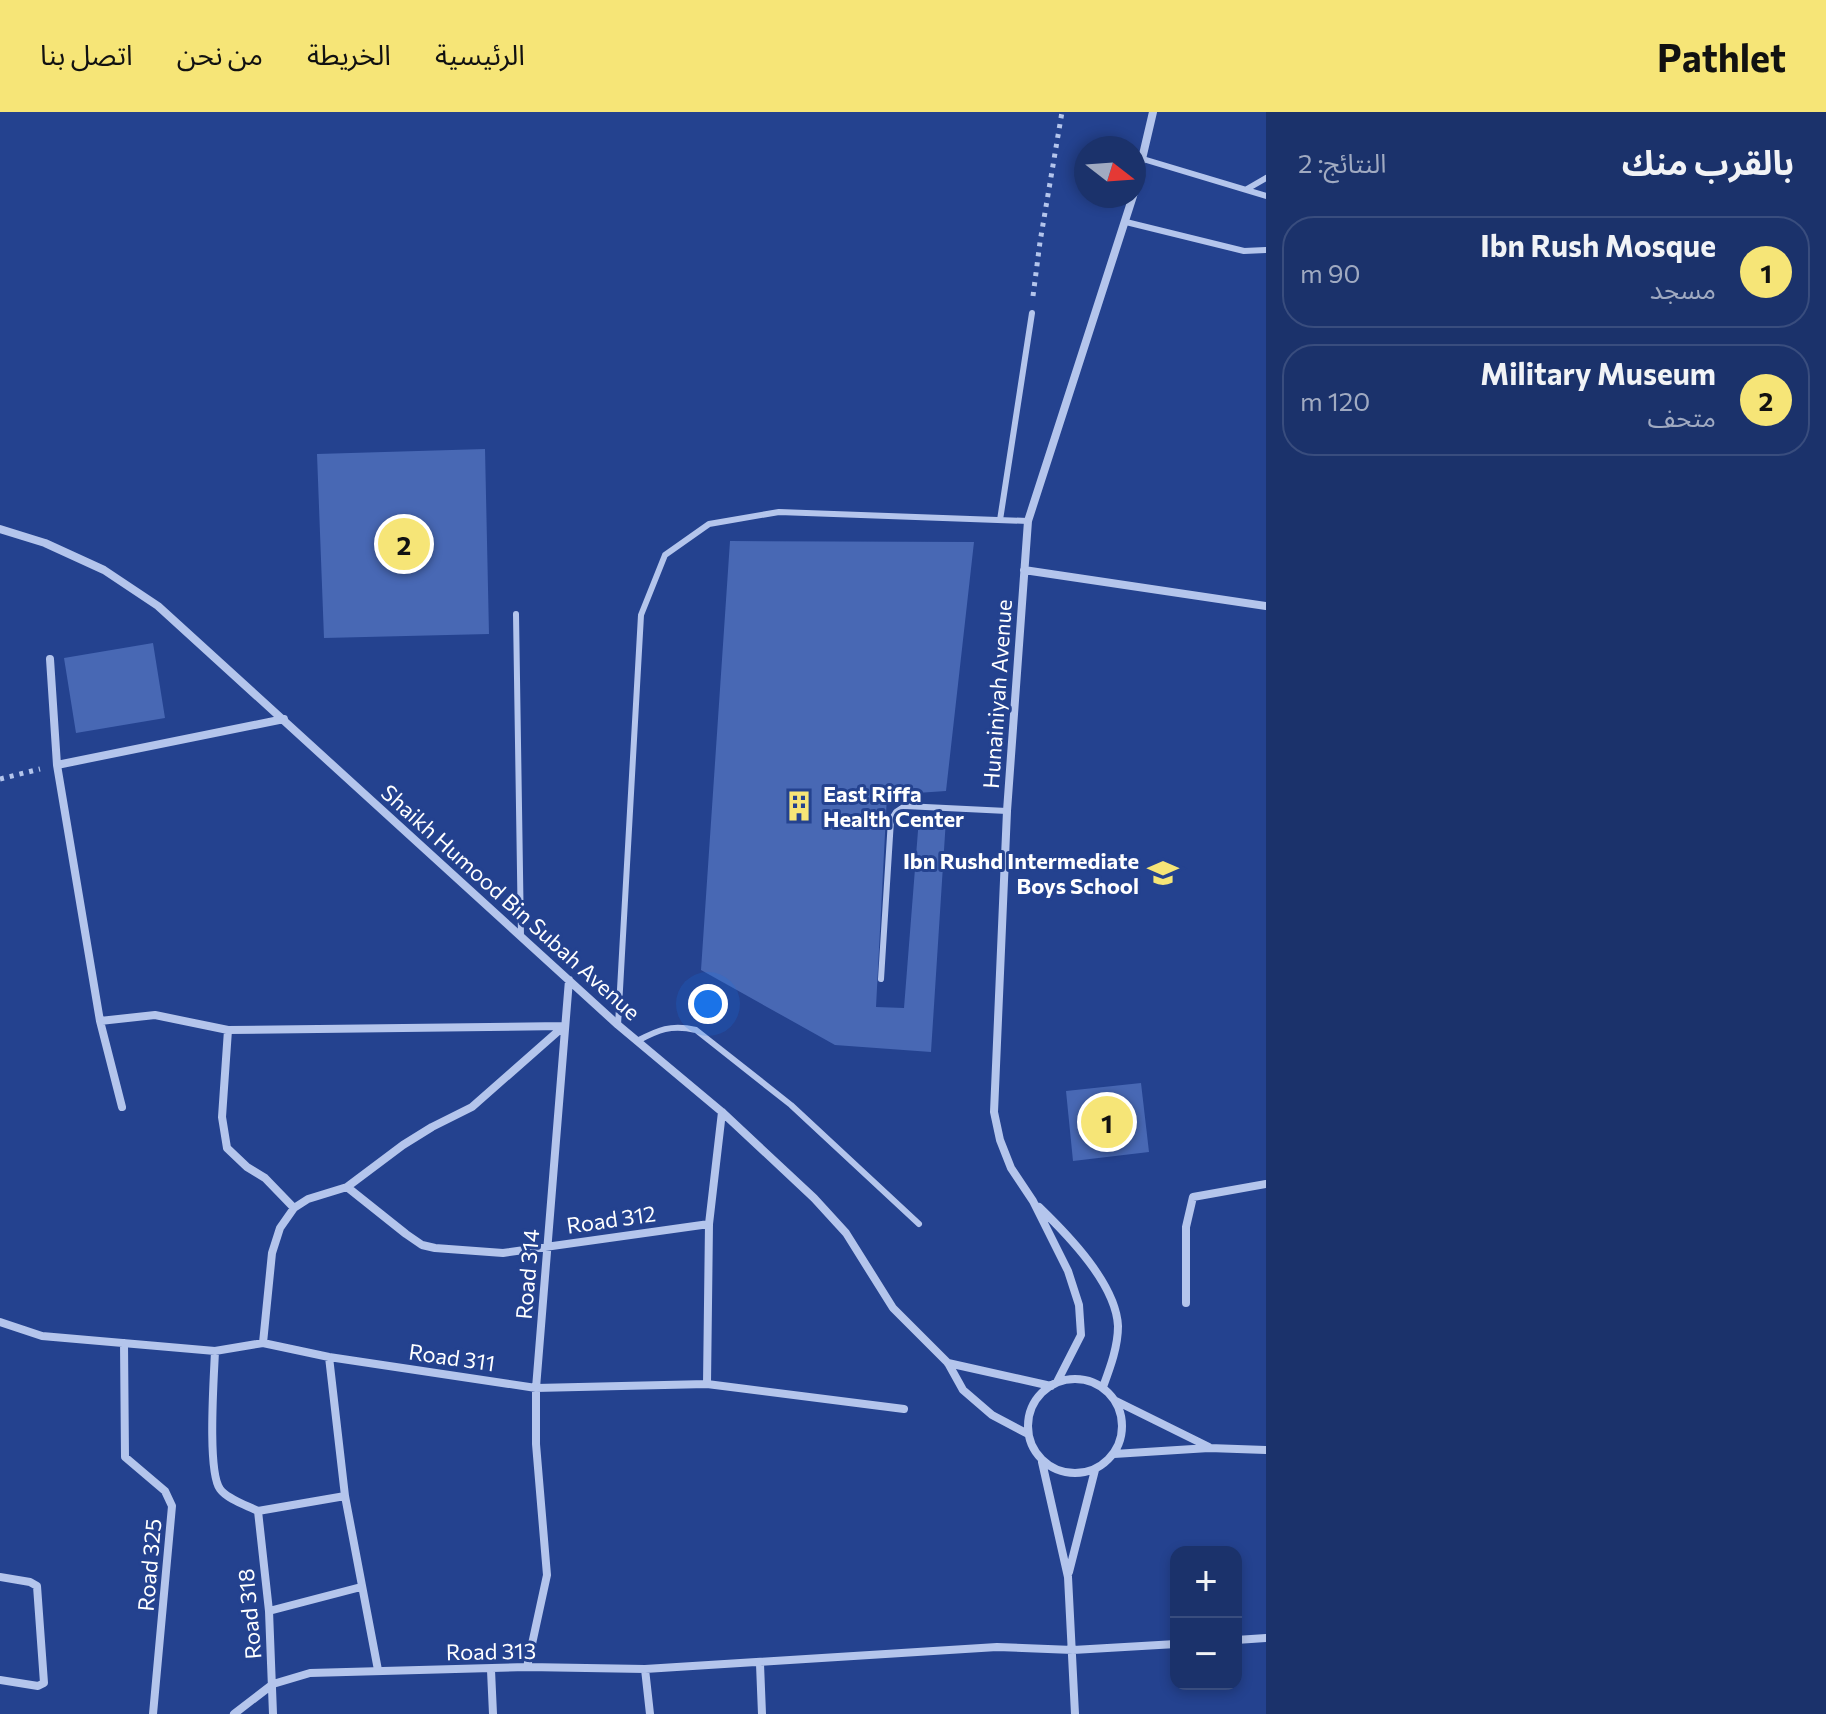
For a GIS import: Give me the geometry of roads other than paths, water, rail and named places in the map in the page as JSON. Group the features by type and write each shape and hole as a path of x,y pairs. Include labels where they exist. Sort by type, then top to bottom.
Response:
{"street":[{"name":"Hunainiyah Avenue","path":"1146,145 1153,112"},
{"name":"Hunainiyah Avenue","path":"1054,1384 1081,1335 1079,1305 1068,1271 1033,1201 1011,1168 994,1112 1007,811 1028,521 1130,208"},
{"name":"Shaikh Humood Bin Subah Avenue","path":"0,529 45,543 104,570 147,599 284,719 618,1025 722,1112 846,1233 893,1308 948,1363 963,1390 992,1415 1028,1434"},
{"path":"1024,570 1266,606"},
{"path":"50,659 57,765 100,1021 122,1107"},
{"path":"57,765 284,719"},
{"name":"Road 314","path":"527,1667 547,1575 536,1444 536,1388 569,980"},
{"path":"100,1021 155,1015 228,1030 565,1026"},
{"path":"263,1343 272,1253 280,1228 294,1208 308,1199 347,1187 403,1145 472,1107 565,1026"},
{"path":"228,1030 222,1117 227,1148 247,1167 265,1178 294,1208"},
{"path":"707,1384 709,1224 722,1112"},
{"path":"1186,1303 1186,1227 1193,1197 1266,1184"},
{"name":"Road 312","path":"347,1187 422,1245 435,1248 503,1253 709,1224"},
{"name":"Hunainiyah Avenue","path":"1033,1201 1077,1244 1116,1309 1118,1330 1103,1387"},
{"name":"Road 311","path":"0,1322 42,1336 215,1351 263,1343 329,1357 536,1388 707,1384 904,1409"},
{"name":"Road 325","path":"124,1343 125,1457 165,1491 172,1506 153,1714"},
{"path":"215,1351 213,1452 217,1486 258,1511 345,1496"},
{"path":"329,1357 345,1496 378,1670"},
{"path":"948,1363 1054,1384"},
{"path":"1075,1714 1068,1577 1042,1461 1028,1434 1029,1416 1037,1398 1054,1384 1077,1378 1103,1387 1116,1401 1209,1448"},
{"path":"1042,1461 1067,1473 1081,1474 1095,1470 1114,1454 1122,1437 1123,1418 1116,1401"},
{"path":"1114,1454 1209,1448 1266,1450"},
{"path":"1068,1577 1095,1470"},
{"name":"Road 318","path":"258,1511 269,1611 273,1714"},
{"path":"0,1577 37,1586 44,1683 38,1686 0,1680"},
{"path":"269,1611 361,1587"},
{"path":"1242,1640 1266,1638"},
{"name":"Road 313","path":"234,1714 273,1684 310,1673 527,1667 645,1669 997,1647 1073,1650 1170,1644"},
{"path":"760,1664 762,1714"},
{"path":"645,1669 650,1714"},
{"path":"491,1670 493,1714"}],"lane":[{"path":"1146,160 1266,196"},
{"path":"1247,189 1266,178"},
{"path":"1126,222 1244,251 1266,250"},
{"path":"1000,520 1032,313"},
{"path":"618,1025 641,615 665,555 709,524 779,512 1028,521"},
{"path":"516,614 521,936"},
{"path":"881,979 891,820 896,812 905,806 1007,811"},
{"path":"637,1041 663,1028 696,1030 791,1105 919,1224"}],"place":[{"name":"Military Museum","path":"404,544"},
{"name":"East Riffa Health Center","path":"799,806"},
{"name":"Ibn Rushd Intermediate Boys School","path":"1163,873"},
{"name":"Ibn Rush Mosque","path":"1107,1122"}]}
